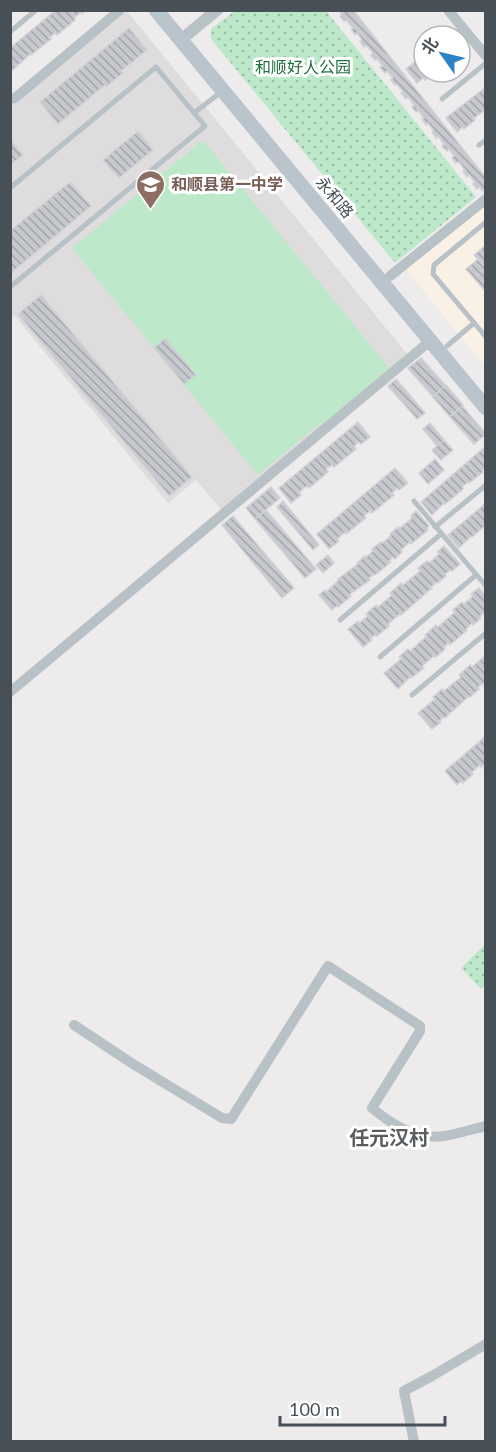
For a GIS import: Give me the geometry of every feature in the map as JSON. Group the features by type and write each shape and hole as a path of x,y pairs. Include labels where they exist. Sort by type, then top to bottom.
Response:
{"main road":[{"name":"永和路","path":"156,10 486,408"},
{"name":"永和路","path":"169,10 486,392"}],"street":[{"path":"10,99 15,98 120,10"},
{"path":"188,34 217,10"},
{"path":"448,10 486,56"},
{"path":"390,276 486,199"},
{"path":"10,692 430,341"},
{"path":"74,1024 133,1064 212,1112 222,1118 231,1119 328,966 420,1026 420,1032 372,1108 382,1117 410,1133 425,1136 444,1136 486,1126"},
{"path":"414,1442 404,1390 486,1344"}],"lane":[{"path":"10,32 36,10"},
{"path":"442,99 486,63"},
{"path":"10,188 156,67 205,126 10,287"},
{"path":"194,113 223,90"},
{"path":"479,145 486,140"},
{"path":"486,222 434,265 433,273 486,337"},
{"path":"447,346 474,323"},
{"path":"435,527 486,485"},
{"path":"414,501 486,586"},
{"path":"340,620 441,534"},
{"path":"380,657 476,575"},
{"path":"412,695 486,633"}],"shaded area":[{"name":"和顺县第一中学","path":"127,11 408,355 221,509 196,480 168,503 15,316 11,318 11,105"},
{"path":"485,205 485,366 406,270"}],"green space":[{"name":"和顺好人公园","path":"235,11 326,11 476,197 395,263 211,39 211,29"},
{"path":"203,140 389,368 258,475 72,248"},
{"path":"485,944 485,984 481,989 461,968"}],"building":[{"path":"56,10 86,10 57,35 55,33 49,38 51,39 13,70 10,67 10,48"},
{"path":"339,10 353,10 486,178 486,188 482,191 479,187 477,189 473,184 475,182 469,175 467,177 459,162 456,163 452,158 454,156 449,149 447,151 442,146 444,144 438,136 436,138 428,123 426,125 418,110 416,112 412,107 414,105 408,97 406,99 397,84 395,85 391,80 393,78 387,71 385,73 380,67 383,66 371,55 373,53 366,45 364,47 357,33 355,35 351,29 353,28 340,16 342,14"},
{"path":"129,28 147,50 121,71 123,73 58,124 40,102"},
{"path":"412,64 412,77 406,69"},
{"path":"486,87 486,109 464,129 462,127 457,132 446,118"},
{"path":"138,131 153,150 119,178 103,160"},
{"path":"10,139 23,155 10,165"},
{"path":"70,182 91,206 10,274 10,231"},
{"path":"486,245 486,268 474,255"},
{"path":"478,259 486,268 486,292 466,269"},
{"path":"41,295 192,477 169,496 18,314"},
{"path":"165,338 196,375 184,384 154,348"},
{"path":"421,358 446,386 433,397 408,368"},
{"path":"396,379 425,413 417,419 388,386"},
{"path":"446,385 463,405 450,417 433,397"},
{"path":"462,406 486,434 474,444 450,417"},
{"path":"358,422 370,437 354,446 356,449 334,467 332,465 326,469 328,472 309,488 307,486 299,492 301,495 291,503 279,488"},
{"path":"430,423 444,440 437,446 423,429"},
{"path":"444,440 453,450 441,460 432,450"},
{"path":"486,446 486,467 482,470 483,472 462,487 463,489 432,515 421,502"},
{"path":"435,459 444,470 428,484 419,473"},
{"path":"395,468 408,483 399,490 397,488 392,493 394,495 372,513 370,511 364,516 366,518 346,534 345,532 329,549 317,534"},
{"path":"271,487 280,498 255,519 246,508"},
{"path":"283,501 319,545 313,550 277,507"},
{"path":"486,503 486,525 459,548 448,535"},
{"path":"266,510 316,569 305,578 255,519"},
{"path":"416,511 429,526 428,530 411,544 410,542 395,559 393,557 389,561 391,562 332,610 319,595 325,590 326,592 338,579 373,551 372,549 412,518 411,516"},
{"path":"233,516 294,588 282,598 222,525"},
{"path":"444,546 460,564 445,574 446,576 363,647 348,629 368,616 366,614 392,595 390,593 401,583 403,585 420,571 418,568 427,561 429,563"},
{"path":"328,555 334,563 323,573 316,565"},
{"path":"479,588 486,596 486,612 398,689 384,673 401,659 399,657 408,649 410,651 436,625 438,627 455,612 453,610 462,602 464,604 473,596 471,594"},
{"path":"486,655 486,684 483,683 478,687 479,689 432,729 418,713 435,699 433,697 442,689 444,691 461,677 459,675 470,665 472,667"},
{"path":"486,736 486,763 481,767 480,765 463,783 461,781 457,785 445,771"}],"place":[{"name":"和顺县第一中学","path":"150,210"}],"district":[{"name":"任元汉村","path":"389,1138"}]}
